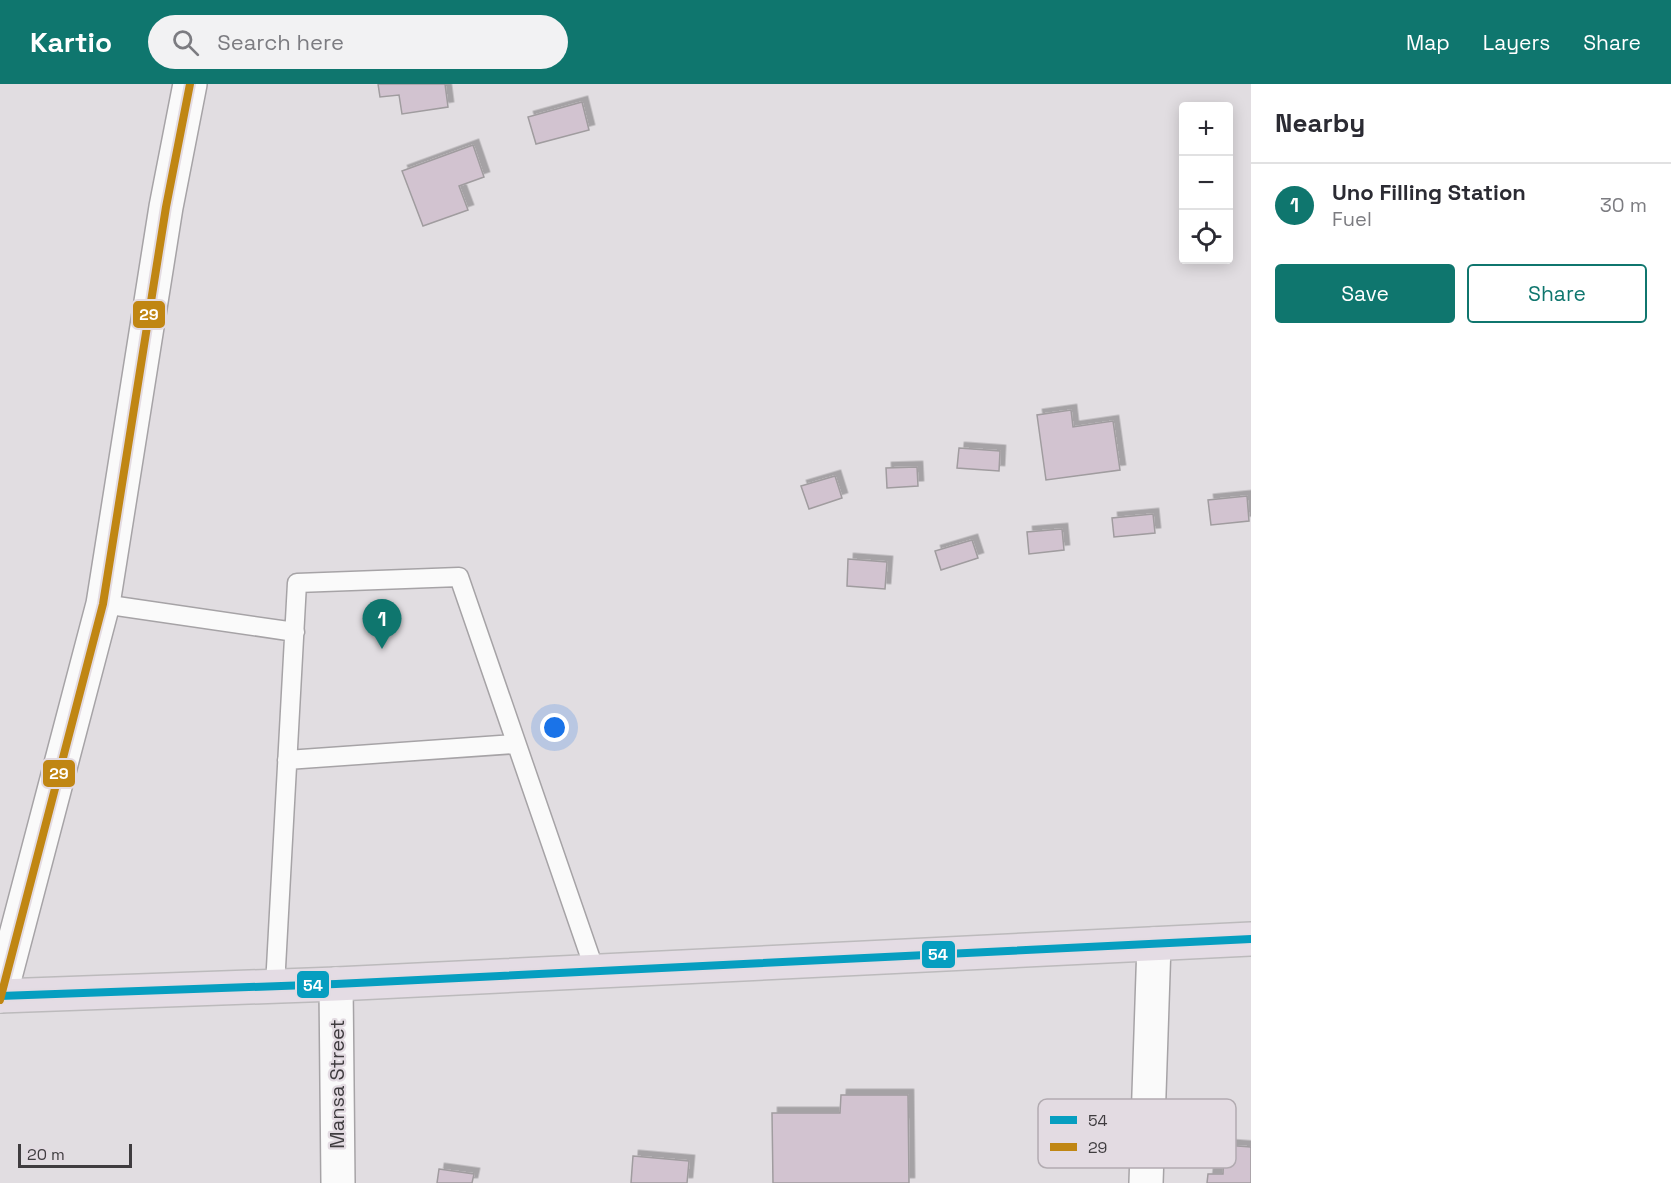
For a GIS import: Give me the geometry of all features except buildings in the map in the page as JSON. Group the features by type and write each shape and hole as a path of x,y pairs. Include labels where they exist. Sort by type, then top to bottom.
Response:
{"highway":[{"path":"0,997 336,984 1251,939"}],"street":[{"path":"0,997 103,604 166,207 190,84"},
{"path":"1149,1099 1154,944"},
{"name":"Mansa Street","path":"336,984 338,1183"},
{"path":"1146,1183 1147,1168"}],"lane":[{"path":"275,986 297,583 459,577 595,971"},
{"path":"103,604 295,632"},
{"path":"287,760 515,744"}],"transit line":[{"name":"29","path":"0,1000 103,604 166,207 190,84"},
{"name":"54","path":"0,996 336,984 1251,939"}],"place":[{"name":"Uno Filling Station","path":"382,649"}]}
